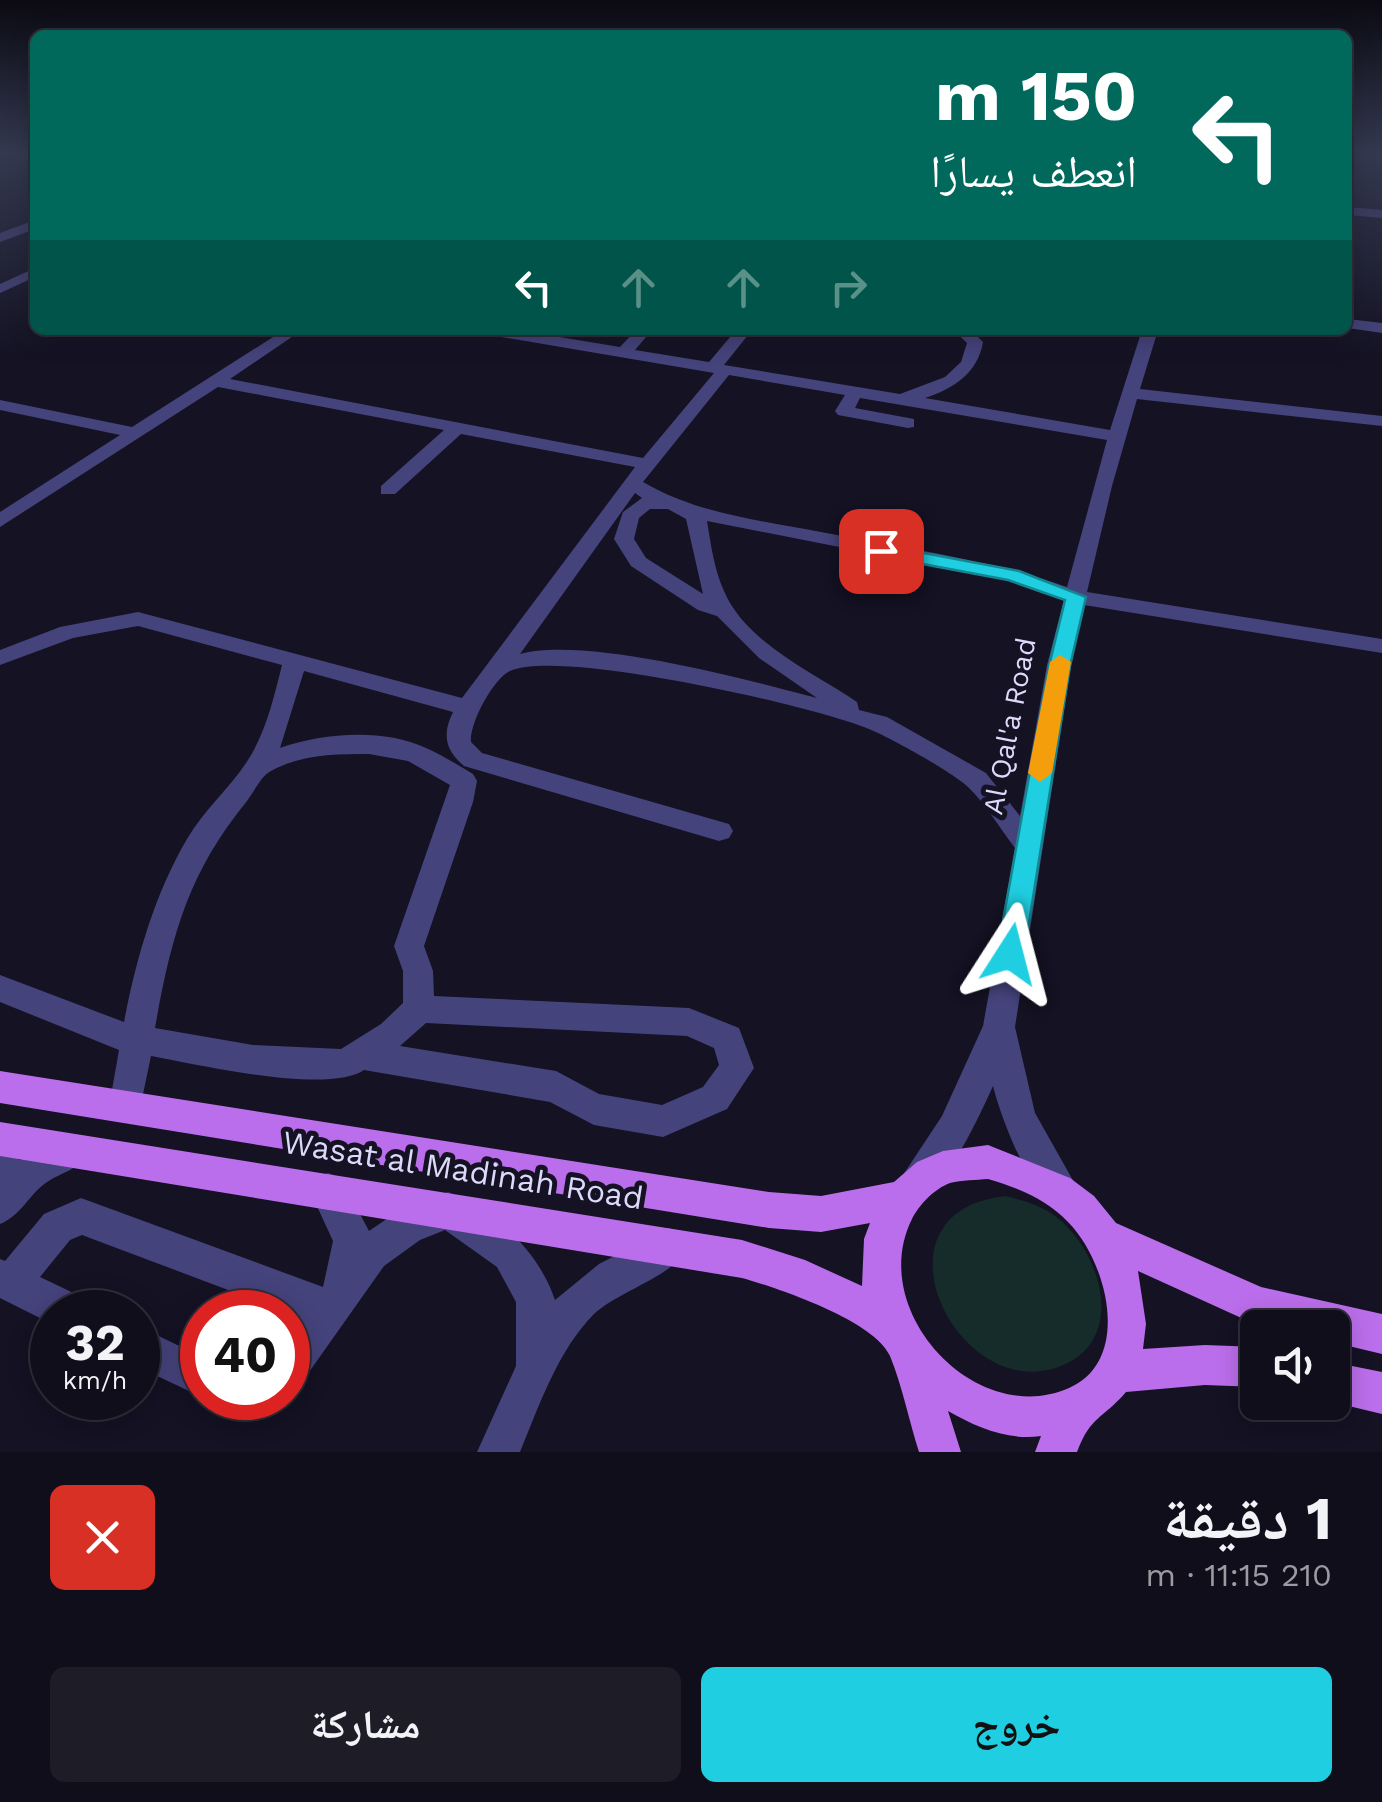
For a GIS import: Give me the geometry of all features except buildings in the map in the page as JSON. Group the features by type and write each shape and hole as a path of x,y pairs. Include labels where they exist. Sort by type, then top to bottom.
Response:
{"main road":[{"name":"Wasat al Madinah Road","path":"0,1086 770,1210 821,1214 909,1191"},
{"name":"Wasat al Madinah Road","path":"0,1139 669,1247 790,1272 842,1294 903,1342"},
{"path":"903,1342 945,1391 1000,1418 1046,1420 1085,1405 1115,1372 1128,1332 1126,1291 1116,1260 1094,1222 1060,1191 1029,1172 988,1162 948,1166 909,1191 890,1215 879,1256 886,1308 903,1342 940,1452"},
{"path":"1102,1236 1259,1306 1382,1334"},
{"path":"1115,1372 1240,1366"},
{"path":"1350,1386 1382,1393"},
{"path":"1056,1452 1072,1410"}],"street":[{"path":"0,238 30,226"},
{"path":"0,289 30,274"},
{"path":"1352,324 1382,328"},
{"path":"0,521 286,335"},
{"path":"520,335 1117,436"},
{"path":"624,352 639,335"},
{"path":"720,831 473,760 461,751 457,725 741,335"},
{"path":"902,399 924,395 966,366 975,352 975,342 967,335"},
{"name":"Al Qal'a Road","path":"909,1191 954,1128 976,1086 999,1026 1028,845 1076,597 1117,436 1148,335"},
{"path":"215,381 647,464"},
{"path":"856,392 844,411 908,423"},
{"path":"1129,393 1382,421"},
{"path":"0,405 135,434"},
{"path":"388,490 456,428"},
{"path":"632,484 696,516 711,584 724,612"},
{"path":"860,717 764,650 724,612 638,562 624,539 630,516 645,503 672,503 723,520 1012,575 1076,597 1382,646"},
{"path":"0,658 68,632 138,618 468,708"},
{"path":"498,667 528,660 590,660 735,686 878,723 977,780 1028,845"},
{"path":"126,1107 136,1039 167,916 193,852 258,766 283,712 295,661"},
{"path":"258,766 313,746 369,745 415,752 464,781 409,946 418,972 419,1009"},
{"path":"0,988 64,1017 136,1039 253,1060 346,1064 361,1054 392,1034 419,1009 689,1022 727,1038 737,1068 715,1098 664,1121 594,1109 556,1087 361,1054"},
{"name":"Al Qal'a Road","path":"999,1026 1007,1086 1022,1128 1060,1191"},
{"path":"0,1206 30,1173 71,1150"},
{"path":"0,1157 5,1175 0,1190"},
{"path":"328,1190 348,1221 354,1252 328,1308"},
{"path":"310,1335 371,1253 407,1227 448,1210 510,1254 535,1298 536,1368"},
{"path":"30,1292 6,1280 57,1227 81,1216 328,1308"},
{"path":"498,1452 536,1368 579,1302 623,1271 669,1247"}],"green space":[{"path":"1006,1196 1055,1216 1071,1231 1095,1271 1101,1315 1095,1336 1082,1353 1061,1366 1023,1371 988,1359 960,1334 941,1302 933,1267 939,1235 963,1209"}],"slow traffic":[{"path":"1040,773 1060,662"}],"route":[{"path":"881,551 1012,575 1076,597 1060,666 1010,954"}]}
